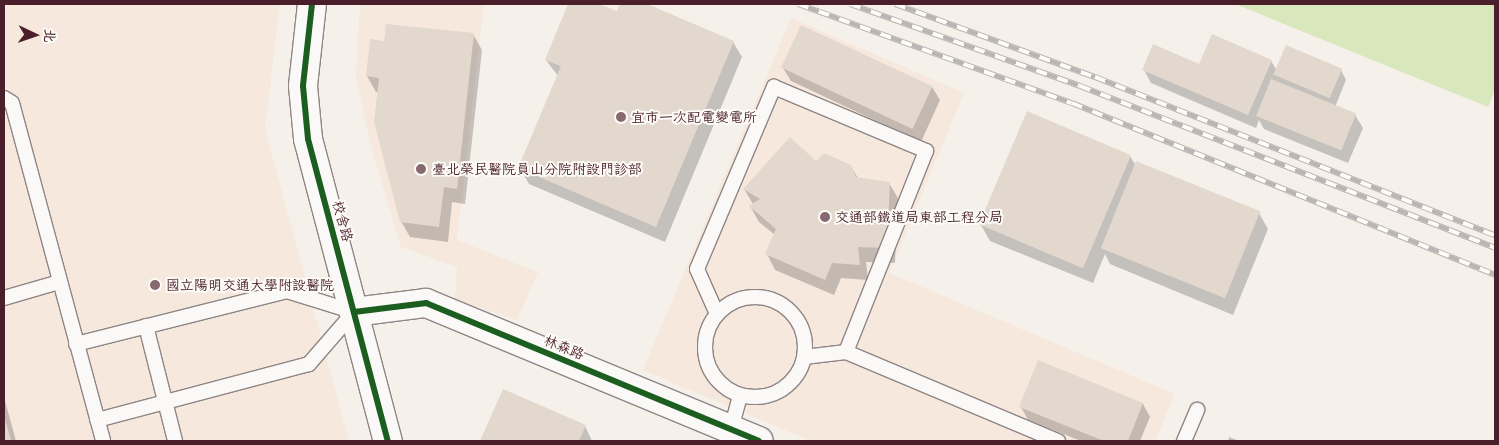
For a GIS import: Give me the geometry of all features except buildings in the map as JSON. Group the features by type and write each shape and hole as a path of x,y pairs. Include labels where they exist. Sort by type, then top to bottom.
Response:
{"street":[{"name":"校舍路","path":"312,4 303,86 308,139 388,441"},
{"name":"林森路","path":"354,312 426,303 744,438"}],"lane":[{"path":"717,314 697,269 774,86 926,151 846,352"},
{"path":"4,98 12,103 103,441"},
{"path":"4,298 59,282"},
{"path":"76,344 287,290 354,312 309,364 97,420"},
{"path":"761,296 777,301 790,311 800,324 805,340 804,357 798,373 788,386 773,394 756,397 740,395 726,388 714,376 706,361 705,345 708,328 717,314 729,303 745,297 761,296"},
{"path":"146,326 175,441"},
{"path":"804,357 846,352 1058,441"},
{"path":"740,395 744,438"},
{"path":"1184,441 1197,410"}],"shaded area":[{"name":"國立陽明交通大學附設醫院","path":"4,4 280,4 265,129 349,441 4,441"},
{"name":"臺北榮民醫院員山分院附設門診部","path":"360,4 484,4 457,240 538,272 517,320 455,299 457,267 401,247 371,146 356,77"},
{"path":"791,18 964,93 889,273 1175,394 1155,441 811,441 643,370"}],"green space":[{"path":"1235,4 1495,4 1495,90 1488,107"}],"railway":[{"path":"798,4 1072,103 1495,275"},
{"path":"850,4 1080,86 1495,248"},
{"path":"895,4 1095,77 1495,235"}],"cycle path":[{"path":"312,4 303,86 308,139 388,441"},
{"path":"354,312 426,303 759,441"}],"place":[{"name":"宜市一次配電變電所","path":"621,117"},
{"name":"臺北榮民醫院員山分院附設門診部","path":"421,169"},
{"name":"交通部鐵道局東部工程分局","path":"825,217"},
{"name":"國立陽明交通大學附設醫院","path":"155,285"}]}
